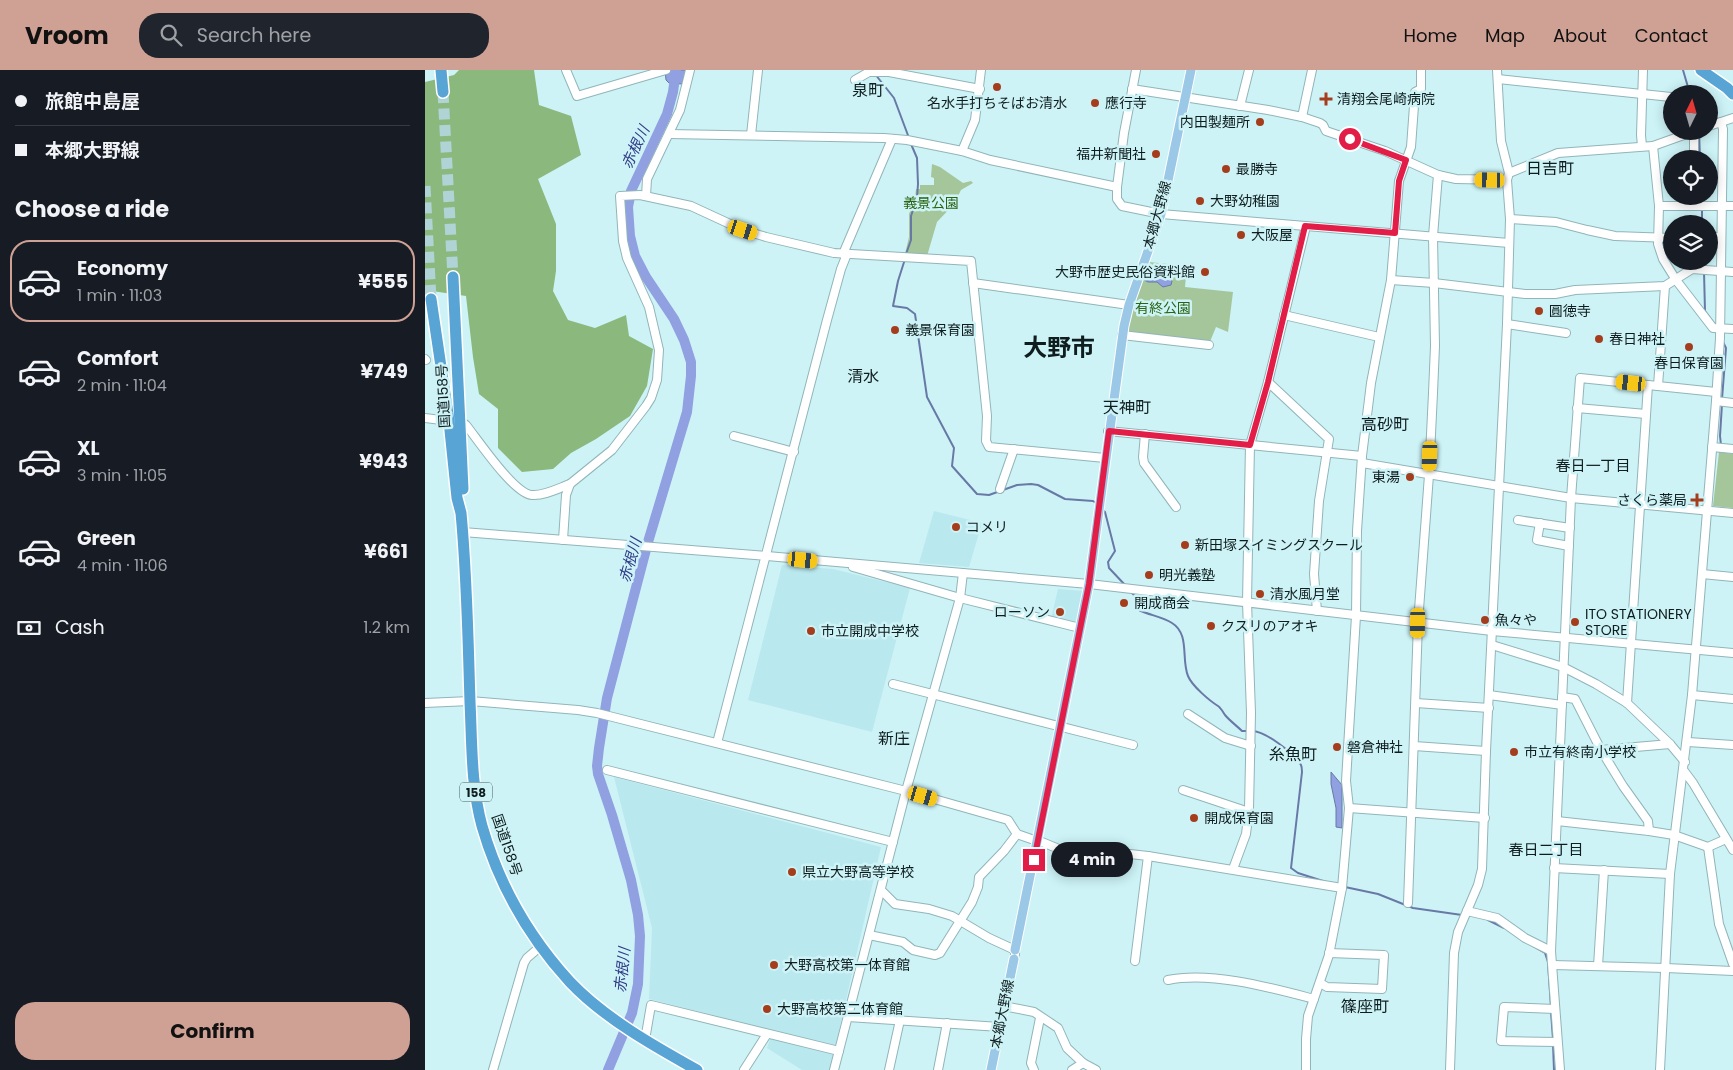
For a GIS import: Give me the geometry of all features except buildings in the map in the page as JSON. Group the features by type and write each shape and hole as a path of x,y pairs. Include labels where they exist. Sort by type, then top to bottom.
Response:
{"highway":[{"path":"441,70 443,92"},
{"path":"1701,70 1731,88"},
{"name":"国道158号","path":"453,277 457,498 463,532 472,762 482,825 510,899 523,922 571,983 597,1006 640,1037 697,1070"},
{"name":"国道158号","path":"431,299 455,421"}],"main road":[{"name":"本郷大野線","path":"991,1070 1089,584 1122,335 1129,305 1161,214 1191,70"}],"street":[{"path":"566,70 577,96 665,70"},
{"path":"643,196 647,179 680,110 690,70"},
{"path":"751,135 758,70"},
{"path":"962,151 972,128 980,90 981,70"},
{"path":"1136,70 1117,187 1117,199 1122,206 1161,214 1509,243"},
{"path":"1241,106 1249,70"},
{"path":"1302,117 1312,70"},
{"path":"1306,1070 1308,1016 1329,953 1342,888 1349,808 1346,781 1356,616 1357,531 1362,460 1371,383 1391,280 1399,181 1411,147 1415,92 1421,89 1421,70"},
{"path":"1450,1070 1454,953 1458,932 1478,885 1483,868 1486,751 1507,324 1510,219 1508,176 1501,141 1497,70"},
{"path":"1642,146 1643,70"},
{"path":"855,80 869,72 889,72 980,90"},
{"path":"1498,79 1663,96"},
{"path":"1132,89 1302,117 1320,123 1326,131 1385,151 1438,175 1456,179 1508,176 1558,152 1653,146 1669,140"},
{"path":"1718,123 1733,118"},
{"path":"1660,1070 1670,874 1693,695 1717,392 1722,206 1723,129 1721,122"},
{"path":"669,134 892,139 962,151 990,160 1117,187"},
{"path":"717,743 845,254 892,139"},
{"path":"1653,146 1659,206 1659,238 1663,259 1676,280 1713,328 1733,330"},
{"path":"1408,903 1418,623 1429,475 1435,346 1433,236 1438,175"},
{"path":"425,418 455,421 466,425 494,462 523,492 532,495 570,484 612,450 646,406 657,380 659,350 649,307 627,258 623,241 621,196 643,196 691,206 743,230 766,238 814,249 845,254 893,255 971,261 987,416 986,442 989,447 1105,458"},
{"path":"1659,206 1733,206"},
{"path":"1510,219 1557,222 1615,236 1663,238"},
{"path":"1233,869 1246,834 1249,812 1251,746 1247,602 1250,445 1268,382 1305,226"},
{"path":"1391,280 1525,294 1555,294 1575,290 1665,286 1692,269 1733,272"},
{"path":"973,283 1129,305"},
{"path":"1658,386 1665,286"},
{"path":"1284,315 1379,337"},
{"path":"1507,324 1566,334"},
{"path":"1122,335 1209,345"},
{"path":"1560,1070 1551,951 1569,528 1580,378 1717,392"},
{"path":"1268,382 1329,439 1319,500 1314,574 1317,611"},
{"path":"1627,703 1648,385"},
{"path":"1716,401 1733,402"},
{"path":"1577,408 1646,414"},
{"path":"1109,431 1327,452 1429,475 1571,498 1733,513"},
{"path":"1145,434 1144,463 1176,507"},
{"path":"734,436 794,452"},
{"path":"1712,448 1733,449"},
{"path":"1001,489 1014,450"},
{"path":"563,540 566,495 570,484"},
{"path":"1518,520 1569,528"},
{"path":"1540,523 1537,540 1569,546"},
{"path":"463,532 1089,584 1492,631 1733,653"},
{"path":"839,563 960,598 1080,628"},
{"path":"834,1070 905,791 960,598 963,573"},
{"path":"1703,574 1733,577"},
{"path":"1492,645 1563,667 1596,684 1627,703 1670,744 1685,762"},
{"path":"893,684 1133,744"},
{"path":"1489,695 1562,701 1575,699 1601,750 1623,786 1648,821 1649,830"},
{"path":"1693,695 1733,699"},
{"path":"425,703 470,701 597,713 905,791 1008,820 1017,834 1071,854 1091,857 1121,853 1148,856 1342,888"},
{"path":"1416,703 1489,708"},
{"path":"1188,714 1225,738 1251,746"},
{"path":"1688,742 1733,745"},
{"path":"1601,750 1670,744"},
{"path":"1414,746 1486,751"},
{"path":"607,770 893,842"},
{"path":"1684,771 1733,850"},
{"path":"1183,790 1249,812"},
{"path":"1349,808 1485,818"},
{"path":"1557,821 1649,830 1674,835 1709,847 1726,839"},
{"path":"869,935 903,942 913,950 935,955 940,953 961,921 978,887 979,877 1004,851 1017,834"},
{"path":"1709,847 1719,924 1733,964"},
{"path":"1135,962 1148,856"},
{"path":"1554,868 1670,874"},
{"path":"1598,966 1604,870"},
{"path":"881,890 895,904 929,908 953,916 1015,954"},
{"path":"1467,911 1497,918 1525,938 1551,951"},
{"path":"493,1070 524,963 541,946"},
{"path":"1320,983 1327,987 1381,989 1384,955 1329,953"},
{"path":"1553,965 1733,971"},
{"path":"1168,980 1201,977 1269,987 1314,998"},
{"path":"640,1037 651,1005 839,1051"},
{"path":"1004,1006 1034,1012 1040,1018 1058,1028 1067,1048 1083,1063 1096,1070"},
{"path":"1555,1009 1504,1007 1501,1041 1557,1042"},
{"path":"848,1017 1000,1027"},
{"path":"1034,1070 1031,1062 1040,1018"},
{"path":"889,1070 900,1020"},
{"path":"938,1070 947,1023"},
{"path":"744,1070 767,1034"},
{"path":"1072,1070 1083,1063"}],"shaded area":[{"path":"934,511 982,523 969,567 919,563"},
{"path":"782,565 833,569 910,588 872,732 748,700"},
{"path":"1058,589 1083,591 1076,625 1051,619"},
{"path":"614,777 881,847 830,1070 802,1070 767,1048 773,1030 649,999 652,928"}],"green space":[{"path":"459,70 534,70 539,105 571,116 581,155 538,179 556,224 556,271 553,291 568,320 595,328 626,315 629,336 653,349 647,386 630,416 571,453 553,469 522,472 498,448 498,409 479,394 466,296 425,290 425,82 454,75"},
{"name":"義景公園","path":"932,164 940,167 963,183 971,181 973,183 961,190 954,204 937,222 927,256 905,254 909,237 909,214 916,189 920,189 920,185 934,185 934,178 931,177"},
{"name":"有終公園","path":"1149,262 1187,266 1185,287 1233,292 1228,332 1216,327 1209,344 1128,335 1126,330 1136,295"},
{"path":"1719,452 1733,454 1733,508 1713,506"}],"water":[{"path":"665,70 686,70 682,84 669,83 666,80"},
{"path":"1156,274 1169,277 1172,281 1171,285 1163,287 1157,282 1144,280 1145,277"},
{"path":"1331,772 1342,785 1342,828 1336,827 1336,808 1331,784"}],"waterway":[{"name":"赤根川","path":"608,1070 632,1013 638,984 640,936 631,880 598,774 599,748 607,698 648,542 687,412 691,376 691,362 684,340 674,319 646,277 635,256 630,236 628,207 631,191 667,114 676,70"},
{"path":"1683,70 1687,85"},
{"path":"875,74 894,98 909,138"},
{"path":"1699,140 1700,150"},
{"path":"906,254 911,240 911,216 917,198 918,184 917,158 911,144"},
{"path":"1702,209 1702,215"},
{"path":"905,259 893,306 907,308 915,314 927,397 954,448 952,466 977,494 989,495 1017,485 1031,484 1038,485 1065,499 1093,501 1096,503"},
{"path":"1704,272 1705,311 1716,326"},
{"path":"1722,399 1726,348 1723,342"},
{"path":"1721,445 1722,404"},
{"path":"1103,510 1115,551 1108,562 1109,568 1126,586"},
{"path":"1131,592 1138,599 1139,610 1168,621 1178,628 1183,640 1186,669 1190,680 1201,693 1219,707 1242,731 1248,731"},
{"path":"1252,731 1258,732 1279,744 1301,765 1302,772 1291,868 1298,873 1326,882"},
{"path":"1345,887 1378,894 1413,908 1462,915"},
{"path":"1488,920 1504,928"},
{"path":"1533,946 1545,953 1548,962 1551,1007"},
{"path":"1551,1012 1553,1039"},
{"path":"1553,1044 1554,1070"}],"tunnel":[{"path":"443,92 453,277"},
{"path":"425,186 431,299"}],"place":[{"name":"名水手打ちそばお清水","path":"997,87"},
{"name":"清翔会尾崎病院","path":"1326,99"},
{"name":"應行寺","path":"1095,103"},
{"name":"内田製麺所","path":"1260,122"},
{"name":"福井新聞社","path":"1156,154"},
{"name":"最勝寺","path":"1226,169"},
{"name":"大野幼稚園","path":"1200,201"},
{"name":"大阪屋","path":"1241,235"},
{"name":"大野市歴史民俗資料館","path":"1205,272"},
{"name":"圓徳寺","path":"1539,311"},
{"name":"義景保育園","path":"895,330"},
{"name":"春日神社","path":"1599,339"},
{"name":"春日保育園","path":"1689,347"},
{"name":"東湯","path":"1410,477"},
{"name":"さくら薬局","path":"1697,500"},
{"name":"コメリ","path":"956,527"},
{"name":"新田塚スイミングスクール","path":"1185,545"},
{"name":"明光義塾","path":"1149,575"},
{"name":"清水風月堂","path":"1260,594"},
{"name":"開成商会","path":"1124,603"},
{"name":"ローソン","path":"1060,612"},
{"name":"魚々や","path":"1485,620"},
{"name":"ITO STATIONERY STORE","path":"1575,622"},
{"name":"クスリのアオキ","path":"1211,626"},
{"name":"市立開成中学校","path":"811,631"},
{"name":"磐倉神社","path":"1337,747"},
{"name":"市立有終南小学校","path":"1514,752"},
{"name":"開成保育園","path":"1194,818"},
{"name":"県立大野高等学校","path":"792,872"},
{"name":"大野高校第一体育館","path":"774,965"},
{"name":"大野高校第二体育館","path":"767,1009"}],"district":[{"name":"泉町","path":"868,90"},
{"name":"日吉町","path":"1550,168"},
{"name":"大野市","path":"1059,347"},
{"name":"清水","path":"863,376"},
{"name":"天神町","path":"1127,407"},
{"name":"高砂町","path":"1385,424"},
{"name":"春日一丁目","path":"1593,465"},
{"name":"新庄","path":"894,738"},
{"name":"糸魚町","path":"1293,754"},
{"name":"春日二丁目","path":"1546,849"},
{"name":"篠座町","path":"1365,1006"}],"route":[{"path":"1034,860 1089,584 1109,431 1250,445 1268,382 1305,226 1395,233 1399,181 1406,160 1350,139"}]}
